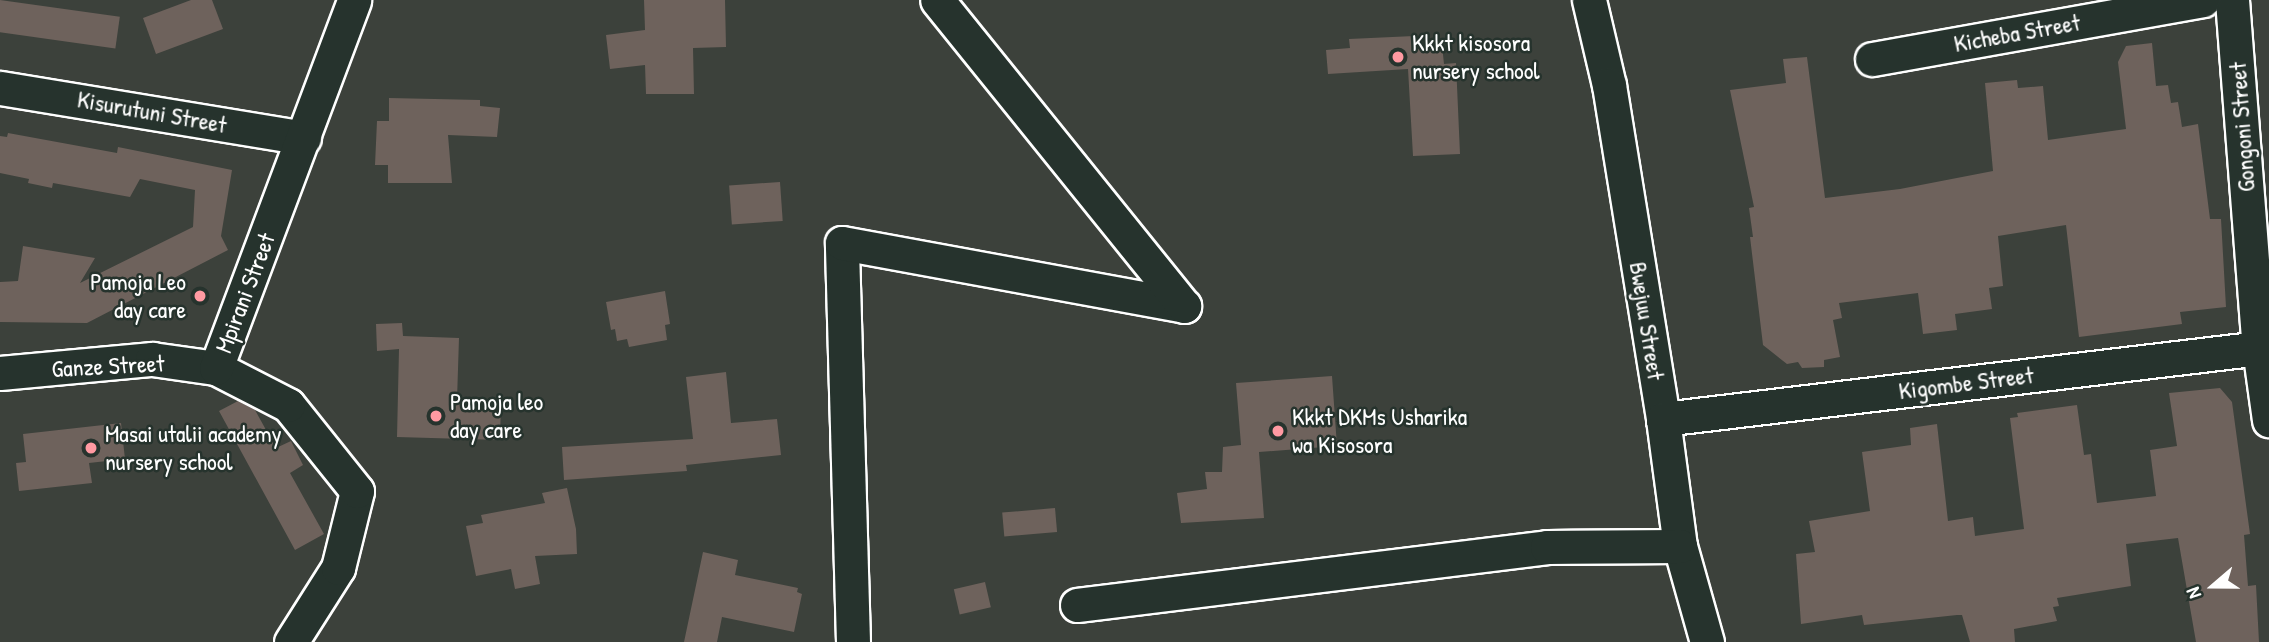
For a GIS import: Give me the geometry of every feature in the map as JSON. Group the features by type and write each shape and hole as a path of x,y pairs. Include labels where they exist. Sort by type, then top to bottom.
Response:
{"street":[{"name":"Mpirani Street","path":"290,642 338,568 357,491 288,405 216,368 354,0"},
{"path":"853,642 842,243 1184,306 936,0"},
{"name":"Bwejuu Street","path":"1589,0 1609,85 1663,419 1680,546 1707,642"},
{"name":"Kicheba Street","path":"1872,59 2203,0"},
{"name":"Gongoni Street","path":"2232,0 2269,420"},
{"name":"Kisurutuni Street","path":"0,88 304,138"},
{"name":"Kigombe Street","path":"1663,419 2264,348"},
{"name":"Ganze Street","path":"0,373 152,359 216,368"},
{"path":"1077,605 1547,547 1680,546"}],"building":[{"path":"0,0 120,17 115,49 0,32"},
{"path":"191,0 212,0 223,29 156,54 143,18"},
{"path":"644,0 725,0 726,47 693,48 694,94 646,94 645,65 610,69 606,35 645,30"},
{"path":"1414,36 1415,48 1442,45 1444,64 1456,63 1460,154 1413,156 1408,69 1328,74 1326,50 1350,48 1349,39"},
{"path":"2152,43 2156,86 2168,85 2171,103 2178,102 2182,127 2198,124 2210,219 2221,219 2226,307 2180,312 2182,324 2079,337 2066,225 1998,236 2003,286 1989,288 1992,309 1955,314 1957,330 1923,334 1918,293 1839,303 1842,318 1833,320 1840,357 1824,360 1824,367 1802,368 1798,362 1787,364 1763,345 1750,237 1753,237 1749,208 1754,207 1730,90 1786,83 1783,59 1807,57 1825,198 1900,189 1993,171 1985,83 2017,80 2018,88 2043,86 2048,140 2126,129 2118,62 2126,46"},
{"path":"389,98 480,100 480,106 500,108 497,137 448,135 452,183 388,183 388,165 375,165 377,121 389,121"},
{"path":"8,133 117,153 118,147 232,170 221,236 228,250 87,323 0,322 0,282 18,281 23,246 95,258 80,283 193,227 195,190 140,179 130,197 53,183 52,188 28,183 29,179 0,173 0,136 7,137"},
{"path":"780,182 783,221 732,224 729,186"},
{"path":"665,291 670,324 665,325 667,340 629,347 627,339 617,341 615,329 611,330 606,302"},
{"path":"402,323 403,336 459,338 457,400 501,402 500,440 397,437 399,349 377,351 376,324"},
{"path":"726,372 731,423 777,419 781,455 686,465 687,471 564,480 562,447 693,439 686,377"},
{"path":"1332,376 1337,446 1259,452 1264,518 1181,523 1177,493 1207,489 1205,472 1222,472 1223,447 1241,445 1236,383"},
{"path":"2220,388 2232,402 2250,534 2244,535 2248,586 2256,585 2259,642 2196,642 2178,538 2126,544 2131,586 2057,598 2059,606 2053,607 2057,621 2014,629 2015,642 1970,642 1962,615 1864,625 1862,615 1801,624 1796,554 1815,552 1809,521 1870,511 1862,452 1911,445 1910,428 1937,424 1948,521 1973,517 1975,536 2024,529 2010,418 2018,417 2017,413 2077,405 2084,455 2091,454 2097,503 2156,496 2150,450 2177,446 2169,393"},
{"path":"238,401 255,410 276,448 291,441 303,465 290,473 324,534 295,550 219,411"},
{"path":"121,423 125,459 89,463 92,483 19,491 16,463 26,462 23,434"},
{"path":"567,488 576,529 577,554 535,556 540,584 515,589 511,569 476,576 466,526 483,523 481,515 545,503 542,493"},
{"path":"1055,508 1057,532 1004,537 1002,513"},
{"path":"703,552 738,560 735,575 798,588 797,592 802,594 794,632 722,617 717,642 684,642"},
{"path":"985,582 991,607 960,615 954,589"}],"place":[{"name":"Kkkt kisosora nursery school","path":"1398,57"},
{"name":"Pamoja Leo day care","path":"200,296"},
{"name":"Pamoja leo day care","path":"436,416"},
{"name":"Kkkt DKMs Usharika wa Kisosora","path":"1278,431"},
{"name":"Masai utalii academy nursery school","path":"91,448"}]}
